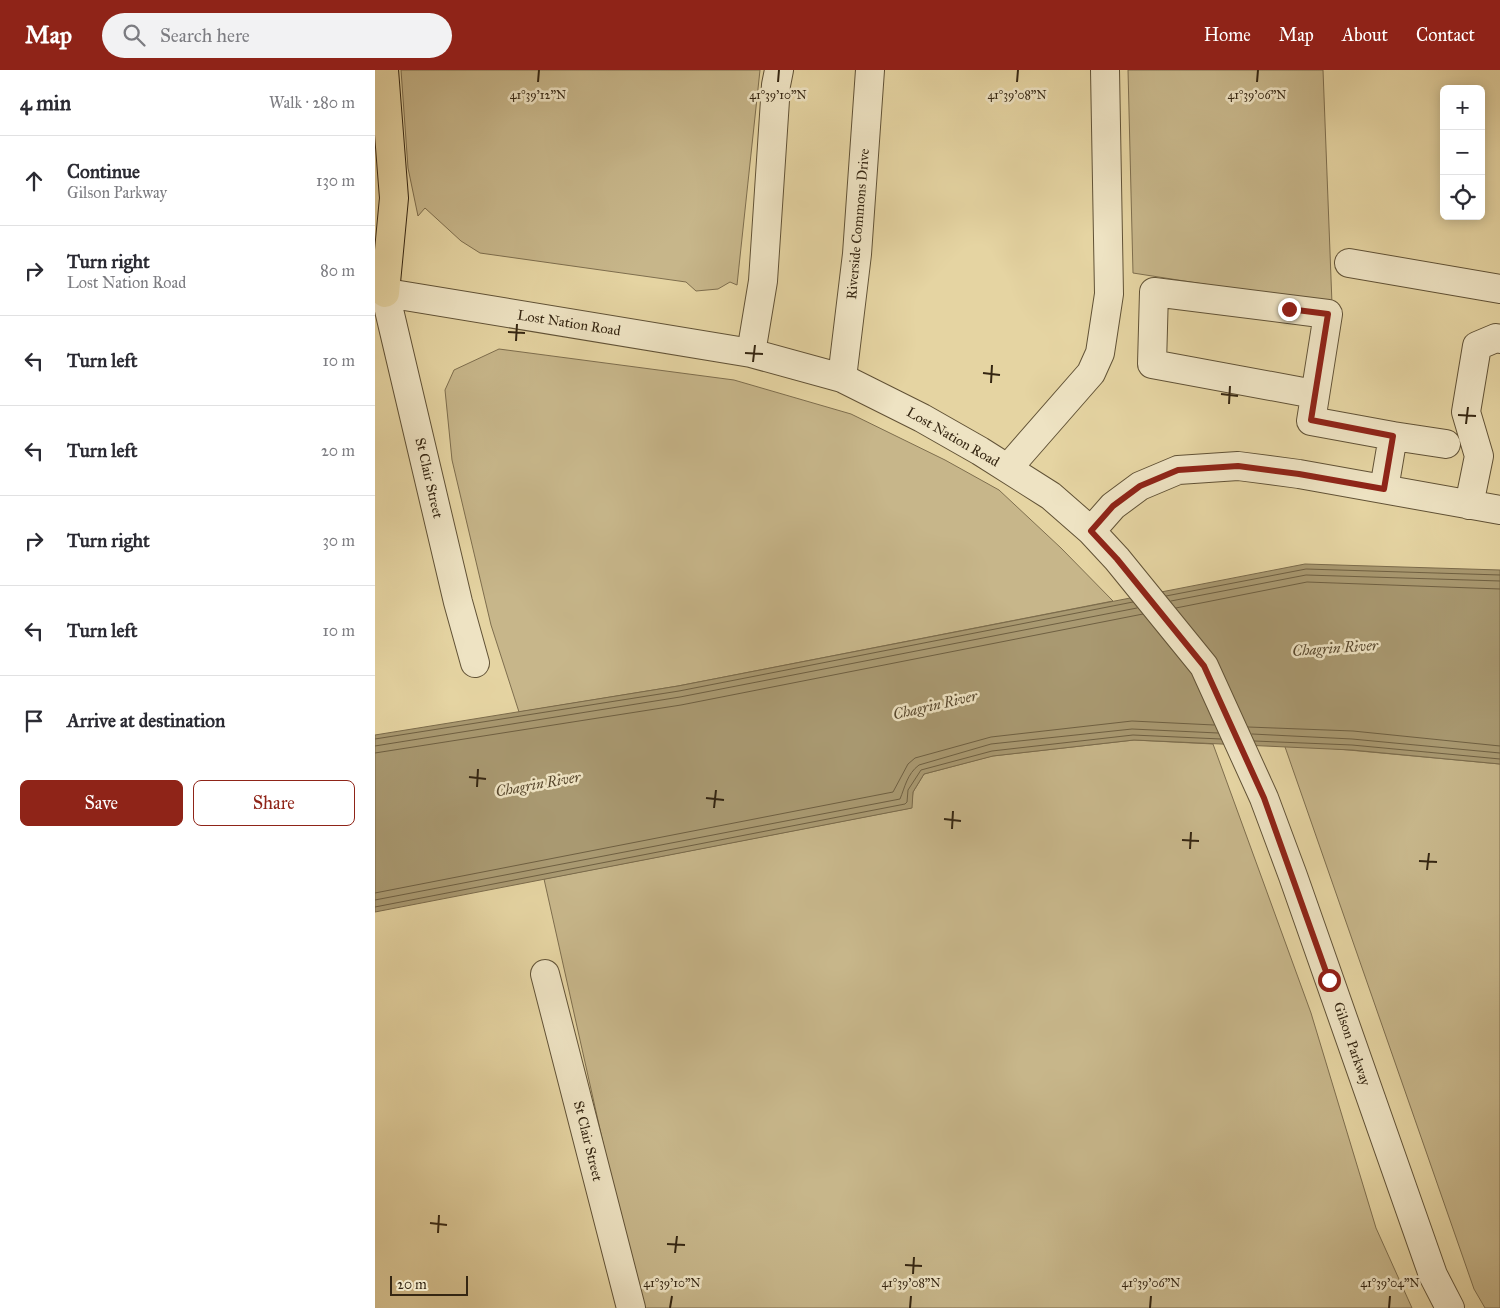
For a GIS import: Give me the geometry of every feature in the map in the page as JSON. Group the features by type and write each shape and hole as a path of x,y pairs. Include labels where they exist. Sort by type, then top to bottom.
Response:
{"highway":[{"path":"380,292 394,198 385,70"},
{"path":"375,254 380,292"}],"street":[{"path":"751,352 763,281 779,70"},
{"name":"Riverside Commons Drive","path":"842,378 857,254 870,70"},
{"path":"1008,468 1091,372 1100,353 1109,294 1105,70"},
{"path":"1349,263 1500,288"},
{"name":"Lost Nation Road","path":"380,292 751,352 842,378 921,418 1008,468 1051,496 1091,531"},
{"name":"St Clair Street","path":"380,292 475,663"},
{"path":"1314,394 1152,364 1154,292 1328,314 1311,420 1446,444"},
{"path":"1469,505 1479,456 1466,412 1477,346 1496,338 1500,339"},
{"path":"1384,489 1393,436"},
{"path":"1091,531 1113,506 1140,486 1178,470 1238,466 1299,474 1500,510"},
{"name":"Gilson Parkway","path":"1091,531 1117,559 1204,666 1264,798 1433,1275 1450,1308"},
{"name":"St Clair Street","path":"545,974 631,1308"}],"shaded area":[{"path":"401,70 760,70 737,285 730,282 718,289 696,291 686,282 480,253 461,241 425,208 418,216 408,168"},
{"path":"1128,70 1323,70 1332,304 1133,273"},
{"path":"499,349 734,380 851,414 945,460 999,490 1061,548 1113,601 678,686 519,712 491,625 452,460 445,390 454,370"},
{"path":"1134,740 1213,744 1311,1013 1376,1228 1412,1308 640,1308 544,879 911,808 913,792 924,774 992,756"},
{"path":"1284,744 1500,764 1500,1308 1485,1308 1474,1289"}],"water":[{"name":"Chagrin River","path":"1305,564 1500,570 1500,764 1352,750 1134,740 993,756 924,774 913,792 912,808 375,912 375,735 678,686"}],"route":[{"path":"1289,309 1328,314 1311,420 1393,436 1384,489 1299,474 1238,466 1178,470 1140,486 1113,506 1091,531 1117,559 1204,666 1264,798 1329,980"}]}
